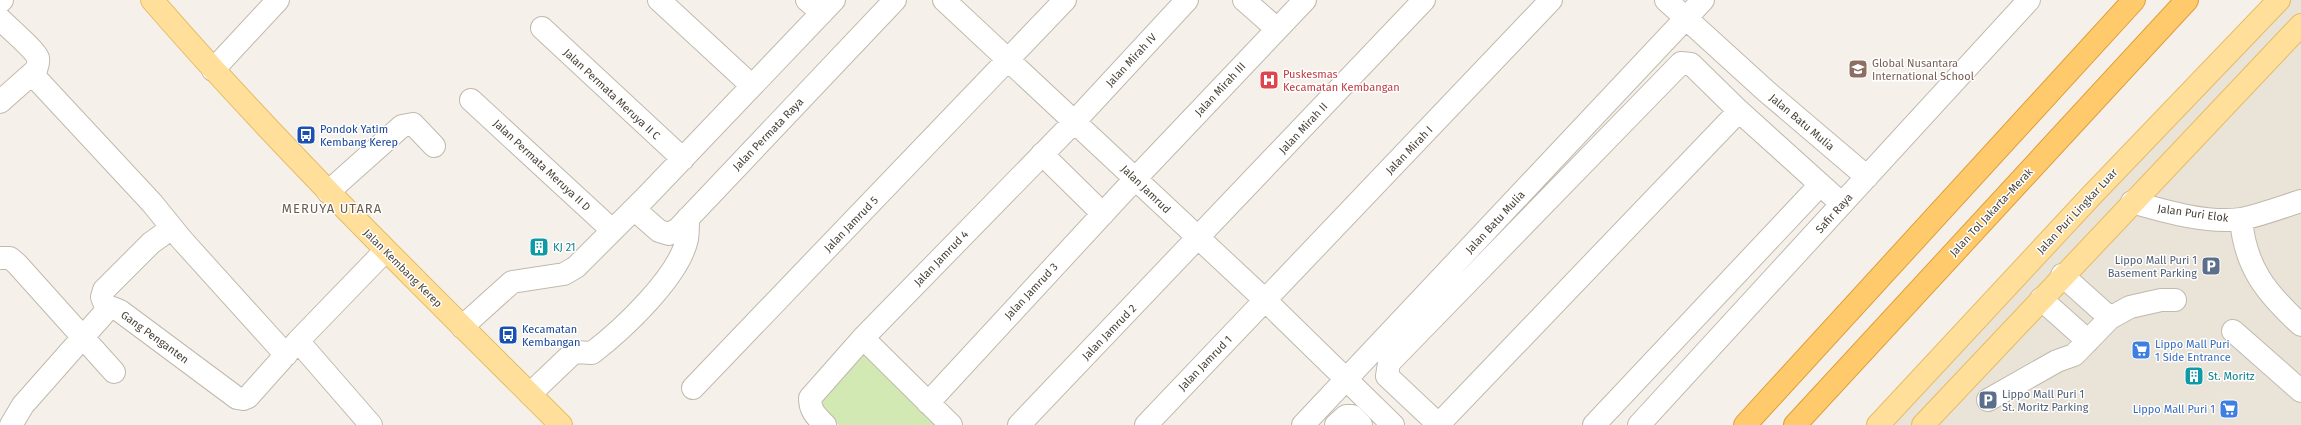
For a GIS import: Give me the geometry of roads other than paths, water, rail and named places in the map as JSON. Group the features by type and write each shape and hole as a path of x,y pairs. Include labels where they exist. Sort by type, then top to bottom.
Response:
{"highway":[{"path":"1745,425 2134,0"},
{"name":"Jalan Tol Jakarta–Merak","path":"1796,425 2187,0"}],"main road":[{"name":"Jalan Kembang Kerep","path":"152,0 212,70 328,192 385,251 561,425"},
{"name":"Jalan Puri Lingkar Luar","path":"1878,425 2091,196 2279,0"},
{"path":"1923,425 2062,276 2301,25"},
{"path":"1929,370 1953,392"}],"street":[{"path":"212,70 278,0"},
{"path":"659,0 751,86"},
{"name":"Jalan Permata Raya","path":"634,209 659,231 669,234 678,229 895,0"},
{"name":"Jalan Jamrud","path":"944,0 1265,300 1348,379 1393,425"},
{"name":"Jalan Jamrud 5","path":"693,388 1065,0"},
{"name":"Jalan Mirah IV","path":"1075,121 1187,0"},
{"path":"1244,0 1277,29"},
{"name":"Jalan Mirah III","path":"1135,179 1305,0"},
{"name":"Jalan Mirah II","path":"1198,239 1424,0"},
{"name":"Jalan Mirah I","path":"1265,300 1552,0"},
{"name":"Jalan Batu Mulia","path":"1666,0 1766,91 1867,176"},
{"name":"Jalan Batu Mulia","path":"1303,425 1348,379 1703,0"},
{"name":"Safir Raya","path":"1639,425 2029,0"},
{"path":"462,327 512,282 570,272 683,159 751,86 821,4"},
{"path":"0,19 38,58 36,70 0,102"},
{"name":"Jalan Permata Meruya II C","path":"542,28 683,159"},
{"path":"1739,111 1438,425 1387,376 1389,363 1680,63 1691,64 1739,111 1842,204"},
{"path":"32,74 147,198 172,228 371,425"},
{"name":"Jalan Permata Meruya II D","path":"471,100 612,230"},
{"name":"Jalan Jamrud 4","path":"825,425 813,414 810,407 810,398 863,338 1075,121"},
{"path":"328,192 402,126 413,124 434,146"},
{"path":"1042,154 1103,214"},
{"name":"Jalan Jamrud 3","path":"928,403 1135,179"},
{"path":"1594,425 1820,185"},
{"name":"Jalan Puri Elok","path":"2132,202 2161,210 2220,219 2241,218 2301,201"},
{"path":"530,394 566,357 578,351 592,353 648,302 675,266 684,249 687,239 688,218"},
{"path":"2241,218 2246,252 2254,272 2269,293 2301,325"},
{"path":"108,310 102,297 104,290 151,243 172,228"},
{"name":"Jalan Jamrud 2","path":"1019,425 1198,239"},
{"name":"Gang Penganten","path":"20,421 82,339 108,310 113,308 120,311 237,398 242,399 248,397 292,348 385,251"},
{"path":"0,258 10,258 17,264 82,339 114,372"},
{"path":"2062,276 2110,318"},
{"path":"2041,299 2088,341"},
{"name":"Jalan Jamrud 1","path":"1146,425 1265,300"},
{"path":"1988,400 2057,362 2074,355 2110,318 2130,307 2161,300 2175,300"},
{"path":"2233,331 2301,391"},
{"path":"863,338 951,425"},
{"path":"1336,425 1346,416 1352,416 1361,425"}],"place":[{"name":"Global Nusantara International School","path":"1858,69"},
{"name":"Puskesmas Kecamatan Kembangan","path":"1269,80"},
{"name":"Pondok Yatim Kembang Kerep","path":"306,135"},
{"name":"KJ 21","path":"539,247"},
{"name":"Lippo Mall Puri 1 Basement Parking","path":"2211,266"},
{"name":"Kecamatan Kembangan","path":"508,335"},
{"name":"Lippo Mall Puri 1 Side Entrance","path":"2141,350"},
{"name":"St. Moritz","path":"2194,376"},
{"name":"Lippo Mall Puri 1 St. Moritz Parking","path":"1988,400"},
{"name":"Lippo Mall Puri 1","path":"2229,409"}],"district":[{"name":"MERUYA UTARA","path":"332,208"}]}
